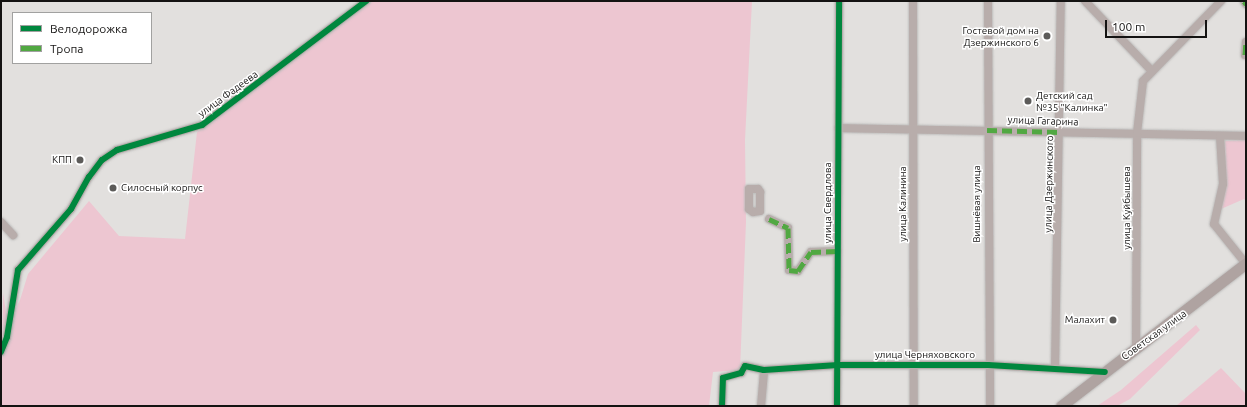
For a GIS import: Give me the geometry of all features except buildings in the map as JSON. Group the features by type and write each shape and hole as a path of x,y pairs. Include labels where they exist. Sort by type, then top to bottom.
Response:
{"street":[{"name":"улица Фадеева","path":"1,352 8,337 18,270 71,209 77,197 102,160 117,150 202,125 366,1"},
{"name":"улица Свердлова","path":"837,406 838,1"},
{"name":"улица Калинина","path":"913,1 914,406"},
{"name":"Вишнёвая улица","path":"988,1 988,365 990,406"},
{"name":"улица Дзержинского","path":"1055,368 1061,1"},
{"path":"1085,1 1152,71"},
{"name":"улица Куйбышева","path":"1136,349 1138,133 1143,81 1221,1"},
{"path":"1245,55 1246,42"},
{"name":"улица Гагарина","path":"838,128 1246,136"},
{"path":"1220,136 1223,184 1214,224 1246,264"},
{"path":"769,219 788,228 789,270 798,271 811,252 838,251"},
{"path":"1,222 13,235"},
{"name":"Советская улица","path":"1061,406 1246,264"},
{"name":"улица Черняховского","path":"722,406 723,378 741,373 745,366 764,370 838,365 988,365 1105,372"},
{"path":"761,406 764,370"}],"shaded area":[{"path":"373,1 752,1 745,140 746,222 740,370 713,372 709,406 1,406 3,293 8,324 20,300 28,274 89,201 119,236 185,239 197,132"},
{"path":"1246,140 1246,201 1244,199 1221,209 1226,181 1225,141"},
{"path":"1196,325 1200,330 1130,399 1117,406 1097,406 1121,390"},
{"path":"1221,368 1246,394 1246,406 1176,406"}],"marked path":[{"path":"1245,55 1246,42"},
{"path":"987,130 1060,132"},
{"path":"769,219 788,228 789,270 798,271 811,252 838,251"}],"cycle path":[{"path":"1,352 7,337 18,270 71,209 89,177 102,160 117,150 202,125 366,1"},
{"path":"837,406 839,1"},
{"path":"722,406 723,378 741,373 745,366 764,370 838,365 988,365 1105,372"}],"place":[{"name":"Гостевой дом на Дзержинского 6","path":"1047,36"},
{"name":"Детский сад №35 \"Калинка\"","path":"1028,101"},
{"name":"КПП","path":"80,160"},
{"name":"Силосный корпус","path":"113,188"},
{"name":"Малахит","path":"1113,320"}]}
